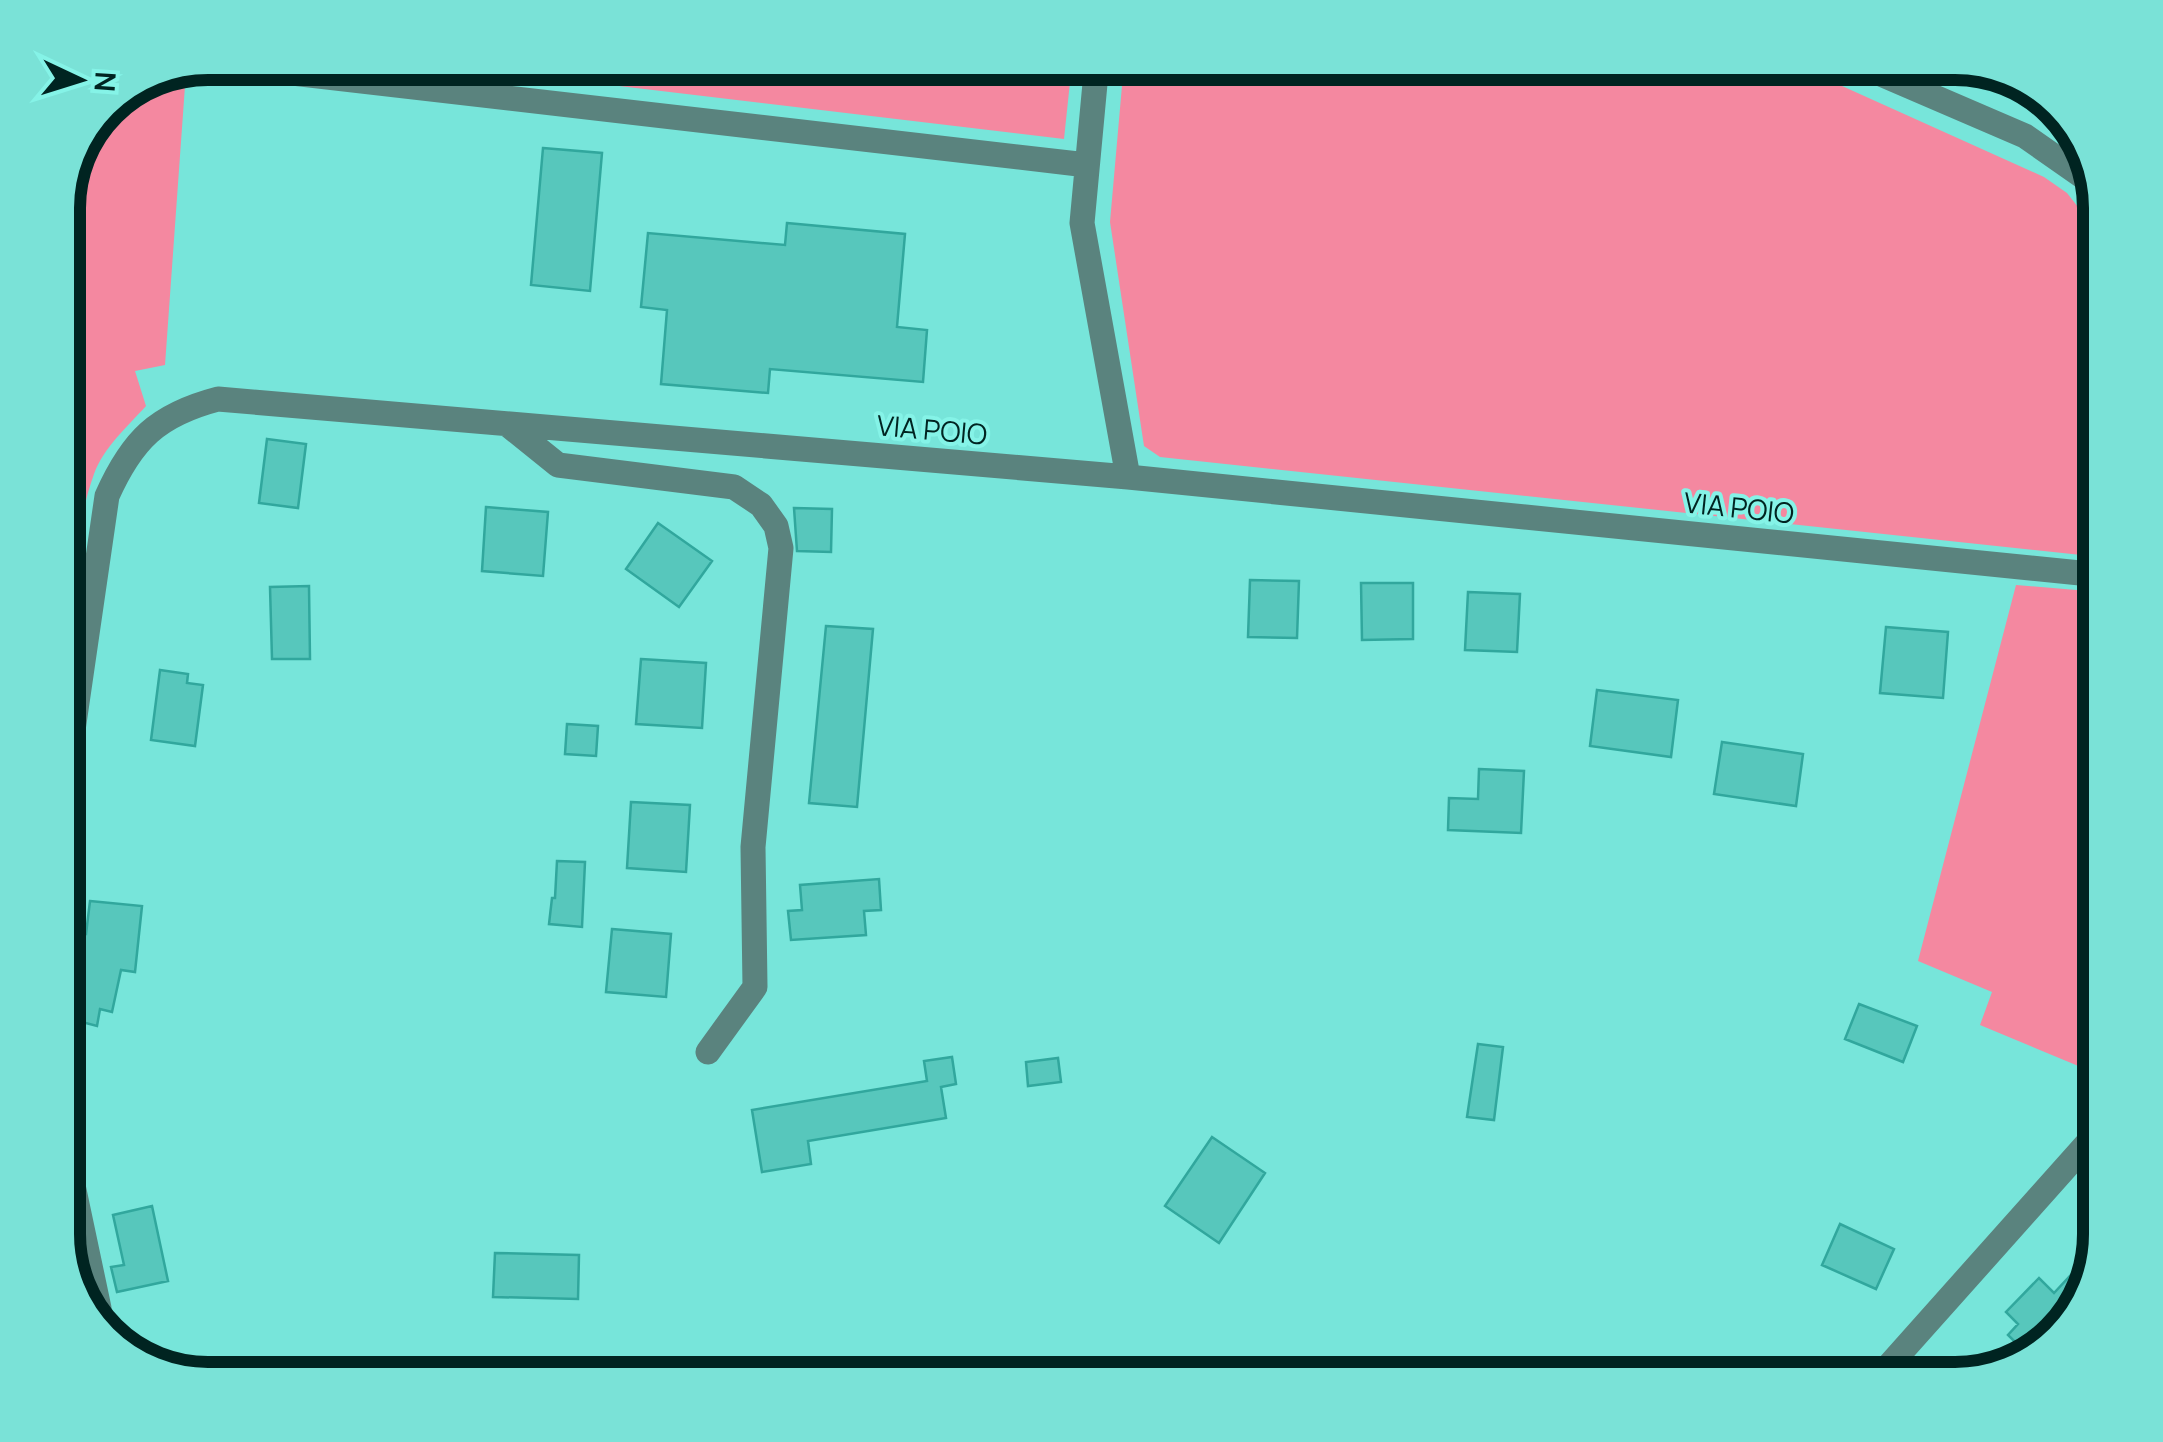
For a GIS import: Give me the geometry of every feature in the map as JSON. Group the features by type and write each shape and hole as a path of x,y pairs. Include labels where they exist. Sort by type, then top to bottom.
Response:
{"street":[{"path":"353,80 1087,165"},
{"path":"1095,80 1082,222 1128,477"},
{"path":"1895,80 2026,136 2079,174"},
{"name":"VIA POIO","path":"80,682 107,496 122,461 162,420 187,407 218,399 1128,477 2083,573"},
{"path":"507,424 558,466 734,487 761,505 776,526 781,548 753,847 755,987 708,1052"},
{"path":"1893,1362 2083,1148"},
{"path":"82,1255 92,1286"}],"shaded area":[{"path":"569,80 1070,80 1064,139"},
{"path":"1123,80 1829,80 2044,177 2067,193 2083,213 2083,555 1160,457 1144,446 1110,222"},
{"path":"185,86 165,365 135,371 146,406 110,446 94,474 80,531 82,183 90,159 108,130 130,130 130,108 159,90"},
{"path":"2016,585 2083,591 2083,1068 1980,1025 1992,992 1918,961"}],"building":[{"path":"543,148 602,153 590,291 531,285"},
{"path":"787,223 905,234 897,327 927,330 923,382 770,369 768,393 661,384 667,310 641,307 648,233 785,245"},
{"path":"267,439 306,444 298,508 259,503"},
{"path":"486,507 548,512 543,576 482,571"},
{"path":"794,508 832,509 831,552 797,551"},
{"path":"658,523 712,561 679,607 626,569"},
{"path":"1250,580 1299,581 1297,638 1248,637"},
{"path":"1361,583 1413,583 1413,639 1362,640"},
{"path":"309,586 310,659 272,659 270,587"},
{"path":"1468,592 1520,594 1517,652 1465,650"},
{"path":"826,626 873,629 857,807 809,803"},
{"path":"1886,627 1948,632 1943,698 1880,693"},
{"path":"641,659 706,663 702,728 636,724"},
{"path":"160,670 188,674 187,683 203,685 195,746 151,740"},
{"path":"1597,690 1678,700 1671,757 1590,746"},
{"path":"567,724 598,726 596,756 565,754"},
{"path":"1722,742 1803,754 1796,806 1714,794"},
{"path":"1479,769 1524,771 1521,833 1448,830 1449,798 1478,799"},
{"path":"631,802 690,805 686,872 627,868"},
{"path":"557,861 585,862 582,927 549,924"},
{"path":"879,879 881,910 864,911 866,935 791,940 788,911 802,910 800,885"},
{"path":"90,901 142,906 135,972 121,970 112,1012 100,1009 97,1026 80,1022 80,934 86,934"},
{"path":"612,929 671,934 666,997 606,992"},
{"path":"1859,1004 1917,1026 1903,1062 1845,1039"},
{"path":"1478,1044 1503,1047 1494,1120 1467,1117"},
{"path":"952,1057 956,1084 941,1087 946,1118 808,1141 811,1164 762,1172 752,1110 927,1081 924,1061"},
{"path":"1058,1058 1061,1082 1028,1086 1026,1062"},
{"path":"1212,1137 1265,1173 1219,1243 1165,1206"},
{"path":"152,1206 168,1281 117,1292 111,1267 124,1265 113,1215"},
{"path":"1840,1224 1894,1249 1876,1289 1822,1265"},
{"path":"495,1253 579,1255 578,1299 493,1297"},
{"path":"2079,1266 2061,1305 2033,1336 2018,1345 2008,1335 2018,1324 2006,1312 2039,1278 2054,1293"}]}
